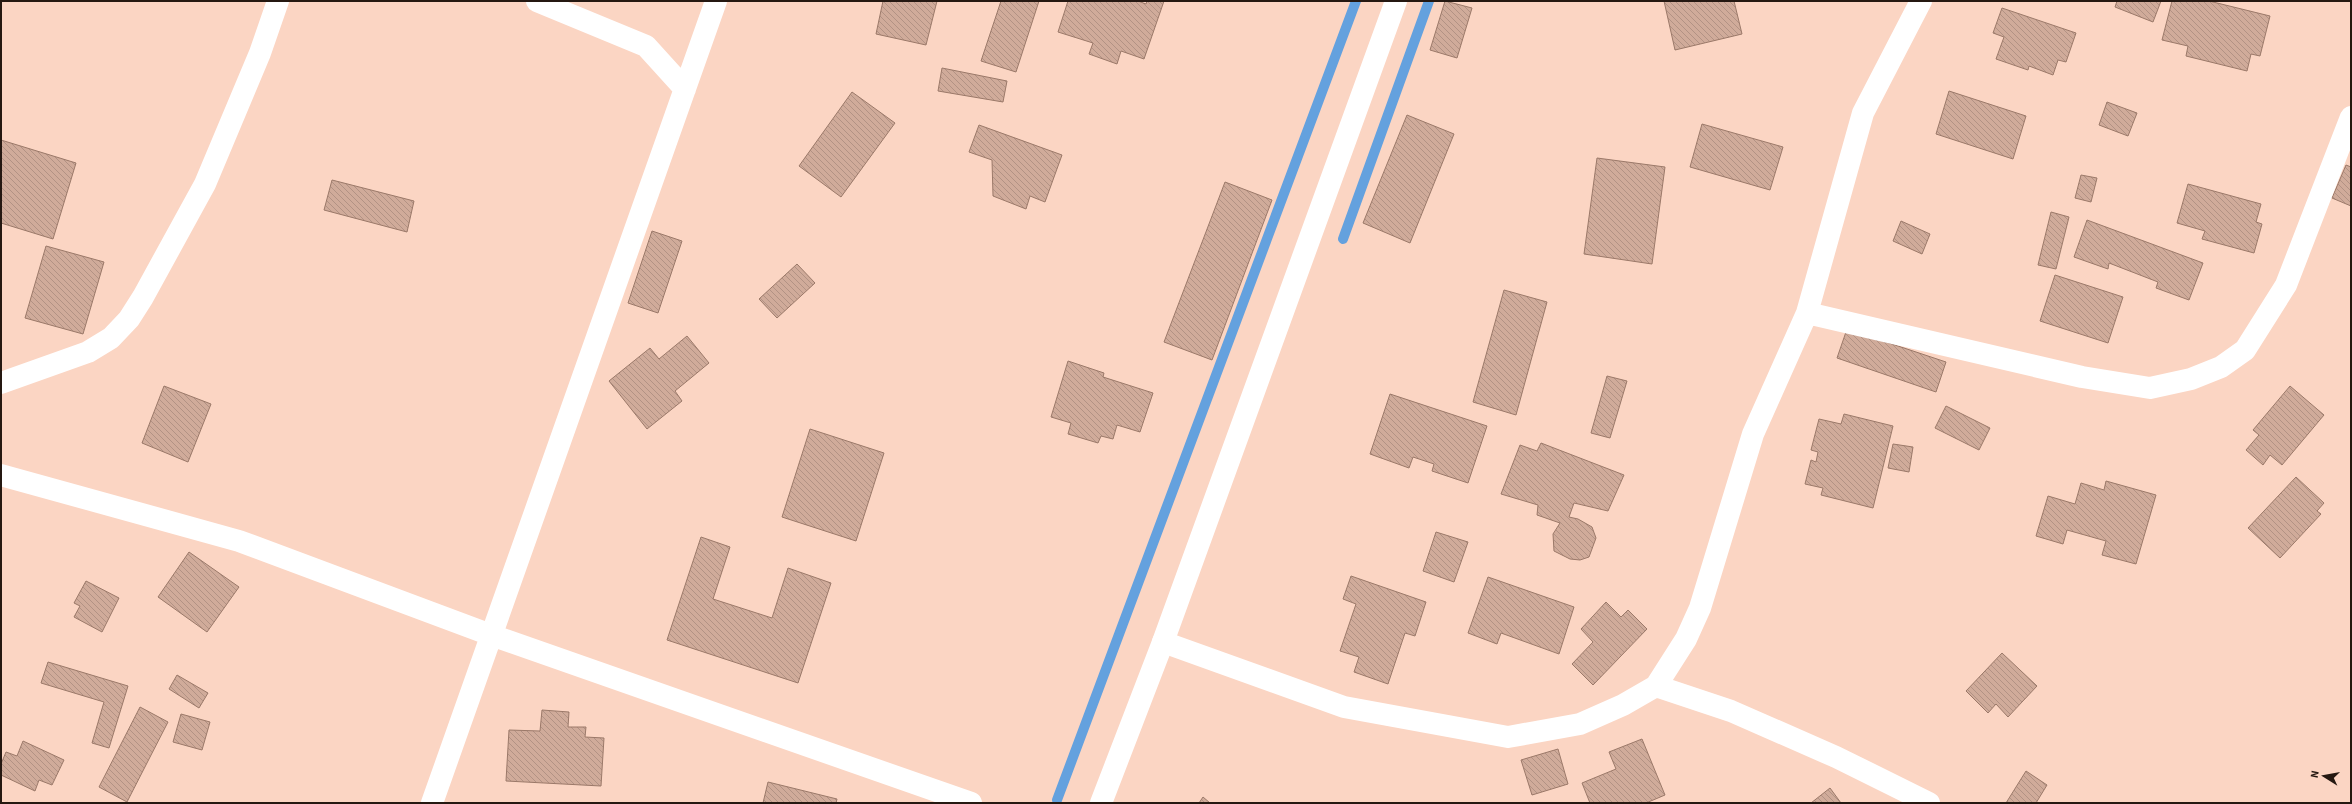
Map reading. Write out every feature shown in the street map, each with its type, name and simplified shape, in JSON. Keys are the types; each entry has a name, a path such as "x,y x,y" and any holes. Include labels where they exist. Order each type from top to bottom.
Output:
{"street":[{"path":"1,383 88,352 111,338 129,319 143,297 205,184 257,60 278,1"},
{"path":"537,1 646,46 685,89"},
{"path":"432,803 716,1"},
{"path":"1101,803 1162,642 1396,1"},
{"path":"1162,642 1344,707 1508,737 1580,724 1623,705 1656,686 1686,639 1700,608 1753,434 1807,313 1862,113 1921,1"},
{"path":"1807,313 2082,377 2150,388 2191,379 2221,367 2245,350 2286,285 2351,117"},
{"path":"1,475 239,541 491,635 971,803"},
{"path":"1656,686 1731,711 1836,757 1929,803"}],"building":[{"path":"883,1 937,1 926,45 876,34"},
{"path":"1001,1 1039,1 1016,72 981,61"},
{"path":"1068,1 1138,1 1146,4 1147,1 1164,1 1144,59 1121,51 1117,64 1089,54 1093,43 1058,32"},
{"path":"1445,1 1472,8 1457,58 1430,50"},
{"path":"1664,1 1734,1 1742,34 1675,50"},
{"path":"2117,1 2161,1 2153,22 2115,7"},
{"path":"2172,1 2209,1 2270,16 2260,56 2251,54 2247,71 2186,56 2188,46 2162,40"},
{"path":"2002,8 2076,33 2066,62 2058,60 2053,75 2029,66 2028,70 1996,59 2004,37 1993,33"},
{"path":"942,68 1007,81 1003,102 938,91"},
{"path":"1949,91 2026,116 2013,159 1936,134"},
{"path":"852,92 895,123 841,197 799,166"},
{"path":"2107,102 2137,113 2128,136 2099,125"},
{"path":"1407,115 1454,134 1410,243 1363,223"},
{"path":"1702,124 1783,147 1770,190 1690,167"},
{"path":"979,125 1062,155 1045,202 1030,196 1026,209 993,196 992,160 969,152"},
{"path":"1,140 76,163 53,239 1,223"},
{"path":"1597,158 1665,167 1652,264 1584,254"},
{"path":"2346,165 2351,167 2351,206 2332,198"},
{"path":"2081,175 2097,178 2091,202 2075,198"},
{"path":"332,180 414,201 407,232 324,210"},
{"path":"1225,182 1272,200 1212,360 1164,342"},
{"path":"2188,184 2261,204 2256,222 2262,224 2254,253 2202,239 2205,231 2177,223"},
{"path":"2051,212 2069,217 2056,269 2038,265"},
{"path":"2087,220 2203,263 2189,300 2156,288 2158,282 2109,263 2108,269 2074,257"},
{"path":"1901,221 1930,234 1922,254 1893,241"},
{"path":"652,231 682,241 658,313 628,303"},
{"path":"46,246 104,262 83,334 25,318"},
{"path":"797,264 815,283 777,318 759,299"},
{"path":"2055,275 2123,297 2108,343 2040,321"},
{"path":"1504,290 1547,302 1516,415 1473,402"},
{"path":"1847,329 1946,362 1936,392 1837,358"},
{"path":"687,336 709,363 675,391 682,401 647,429 609,381 650,348 659,359"},
{"path":"1068,361 1104,373 1103,377 1153,393 1140,432 1117,425 1113,439 1101,436 1098,443 1068,434 1071,423 1051,417"},
{"path":"1607,376 1627,381 1610,438 1591,433"},
{"path":"164,386 211,404 188,462 142,443"},
{"path":"2290,386 2324,415 2282,465 2270,455 2263,465 2246,450 2259,435 2253,430"},
{"path":"1390,394 1487,426 1468,483 1432,471 1434,464 1413,457 1409,468 1370,454"},
{"path":"1946,406 1990,428 1979,450 1935,428"},
{"path":"1844,414 1893,426 1873,508 1821,495 1823,488 1805,484 1811,460 1816,462 1818,452 1811,450 1819,419 1841,424"},
{"path":"810,429 884,453 856,541 782,517"},
{"path":"1541,443 1624,475 1608,511 1574,503 1569,517 1578,519 1592,527 1596,538 1589,557 1580,560 1570,559 1554,551 1553,534 1560,523 1537,515 1538,505 1501,494 1520,445 1537,451"},
{"path":"1893,444 1913,447 1909,472 1888,468"},
{"path":"2296,477 2324,503 2317,511 2321,514 2280,558 2248,528"},
{"path":"2106,481 2156,495 2136,564 2102,555 2106,541 2067,530 2063,544 2036,536 2048,496 2075,504 2081,483 2104,490"},
{"path":"1436,532 1468,542 1454,582 1423,571"},
{"path":"701,537 730,547 713,599 772,618 788,568 831,583 798,683 667,640"},
{"path":"189,552 239,587 207,632 158,597"},
{"path":"1351,576 1426,602 1415,636 1405,633 1388,684 1354,672 1359,657 1340,651 1356,604 1343,599"},
{"path":"1488,577 1574,607 1559,654 1501,633 1497,644 1468,633"},
{"path":"86,581 119,598 102,632 74,617 80,606 74,603"},
{"path":"1606,602 1621,617 1628,610 1647,629 1593,685 1572,664 1593,642 1581,629"},
{"path":"2002,653 2037,686 2008,717 1996,704 1988,713 1966,691"},
{"path":"48,662 128,686 109,748 92,743 104,702 41,683"},
{"path":"177,675 208,693 199,708 169,689"},
{"path":"140,707 168,722 127,802 99,787"},
{"path":"542,710 569,712 568,727 586,727 585,737 604,738 601,786 506,781 509,730 540,731"},
{"path":"181,714 210,722 202,750 173,742"},
{"path":"1642,739 1665,795 1646,803 1590,803 1582,783 1616,769 1609,752"},
{"path":"23,741 64,760 52,785 39,780 35,791 1,775 1,764 6,752 17,756"},
{"path":"1558,749 1568,784 1532,795 1521,760"},
{"path":"2026,771 2047,785 2036,803 2006,803"},
{"path":"768,782 837,799 836,803 763,803"},
{"path":"1830,788 1841,803 1811,803"},
{"path":"1203,797 1210,803 1199,803"}],"waterway":[{"path":"1057,800 1356,1"},
{"path":"1343,239 1429,1"}]}
